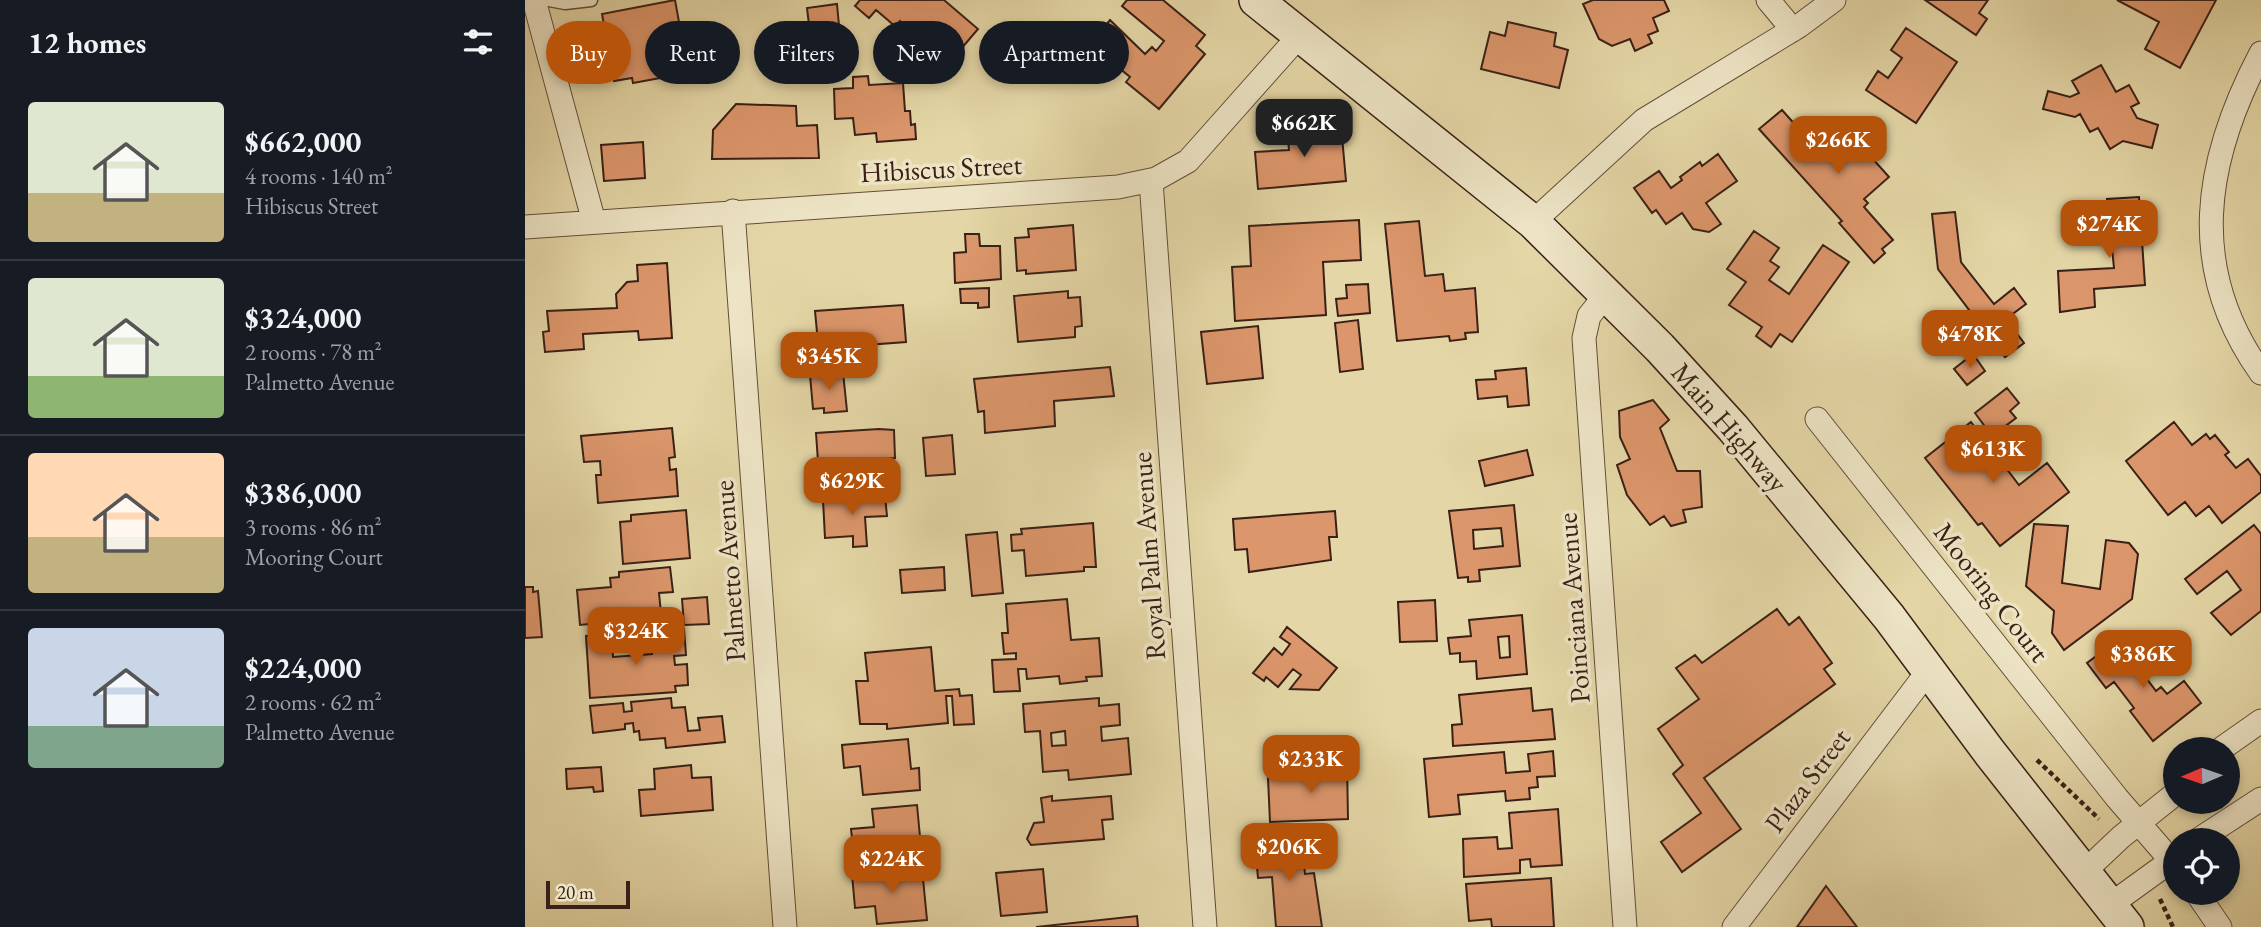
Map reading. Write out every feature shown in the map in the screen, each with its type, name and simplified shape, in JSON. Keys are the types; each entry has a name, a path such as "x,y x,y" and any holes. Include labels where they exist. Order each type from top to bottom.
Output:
{"main road":[{"name":"Main Highway","path":"1256,0 1534,222 1608,292 1733,428 1929,670 1990,753 2118,916"}],"street":[{"path":"534,0 594,222"},
{"path":"1768,0 1793,30"},
{"path":"1534,222 1644,120 1793,30 1834,0"},
{"name":"Hibiscus Street","path":"525,227 1118,187 1151,181 1188,162 1300,35"},
{"path":"2261,53 2238,99 2221,146 2211,224 2214,267 2222,300 2240,341 2261,373"},
{"name":"Royal Palm Avenue","path":"1151,181 1205,927"},
{"name":"Palmetto Avenue","path":"733,211 785,927"},
{"name":"Poinciana Avenue","path":"1608,292 1589,316 1584,338 1625,927"},
{"name":"Mooring Court","path":"1818,419 2139,823 2163,849"},
{"name":"Plaza Street","path":"1734,927 1929,670"},
{"path":"2238,737 2261,721"},
{"path":"2216,828 2261,799"},
{"path":"2084,872 2163,804"},
{"path":"2118,916 2163,872"},
{"path":"2205,905 2220,927"}],"lane":[{"path":"549,0 565,4 591,0"}],"path":[{"path":"2156,890 2173,927"}],"building":[{"path":"675,0 679,21 645,21 645,81 633,83 631,78 631,21 603,21 602,14"},
{"path":"860,0 944,0 978,29 965,44 965,21 889,21 876,10 869,18 855,6"},
{"path":"1127,0 1163,0 1205,35 1196,46 1205,54 1159,109 1128,84 1129,38 1145,54 1152,47 1156,51 1164,41 1122,6"},
{"path":"1593,0 1664,0 1669,11 1653,18 1658,31 1648,35 1652,43 1635,51 1630,39 1612,46 1599,39 1583,4"},
{"path":"1925,0 1988,0 1979,13 1987,19 1976,35"},
{"path":"2117,0 2216,0 2180,68 2145,49 2159,22"},
{"path":"837,4 839,21 809,21 807,8"},
{"path":"1508,22 1556,33 1554,46 1568,50 1559,88 1481,69 1490,32 1505,36"},
{"path":"1906,28 1957,62 1916,123 1866,90 1878,71 1888,78 1902,58 1891,50"},
{"path":"2101,65 2116,92 2129,85 2139,103 2131,107 2137,118 2158,125 2152,148 2123,141 2110,149 2098,128 2090,132 2080,114 2075,117 2043,109 2048,91 2070,97 2079,93 2072,81"},
{"path":"868,76 869,85 903,84 905,111 910,111 911,125 915,124 916,139 877,142 876,133 855,135 853,118 835,119 834,89 853,88 853,84 859,84 859,77"},
{"path":"736,104 796,106 797,126 817,125 819,158 712,159 713,130"},
{"path":"1782,110 1815,147 1827,137 1833,145 1862,122 1884,147 1872,158 1889,177 1864,199 1868,203 1864,207 1893,240 1882,249 1885,253 1874,263 1839,223 1842,221 1759,129"},
{"path":"1341,125 1346,181 1258,189 1255,152 1289,150 1287,130"},
{"path":"643,142 645,178 604,181 601,145"},
{"path":"1718,154 1737,181 1706,203 1721,224 1709,232 1693,229 1682,213 1666,224 1656,210 1652,213 1634,188 1659,171 1671,188 1682,180 1680,177 1700,162 1702,166"},
{"path":"2139,197 2145,285 2094,289 2095,307 2060,312 2058,271 2114,268 2107,199"},
{"path":"1955,212 1961,262 1994,304 2014,288 2026,304 2006,319 2024,343 2005,357 1938,269 1932,214"},
{"path":"1359,220 1361,260 1323,262 1326,315 1235,321 1232,267 1251,266 1249,226"},
{"path":"1419,221 1425,276 1443,274 1445,291 1475,288 1478,332 1465,333 1466,339 1450,341 1449,336 1397,341 1385,224"},
{"path":"1073,225 1076,270 1026,274 1026,270 1017,271 1015,238 1029,237 1028,229"},
{"path":"1754,231 1779,248 1770,261 1779,267 1769,280 1789,294 1823,245 1849,262 1792,342 1780,334 1771,347 1756,336 1762,327 1729,305 1746,282 1727,269"},
{"path":"965,234 979,234 980,246 1000,246 1001,279 955,283 954,253 966,252"},
{"path":"667,263 672,338 639,340 638,331 583,334 584,349 545,352 543,332 549,331 547,311 617,308 616,294 627,282 638,281 637,265"},
{"path":"1368,284 1370,313 1338,316 1336,299 1347,298 1346,285"},
{"path":"989,288 989,307 978,308 978,303 961,303 960,289"},
{"path":"1068,291 1068,298 1080,297 1082,326 1075,327 1075,337 1018,342 1014,296"},
{"path":"903,305 906,342 853,346 854,355 843,355 843,362 820,364 815,311"},
{"path":"1358,320 1363,369 1340,372 1335,323"},
{"path":"1258,326 1263,378 1207,384 1201,332"},
{"path":"1973,354 1985,371 1967,385 1954,369"},
{"path":"1110,367 1114,396 1054,401 1055,426 985,433 984,411 978,412 974,379"},
{"path":"1526,368 1529,405 1508,407 1507,396 1478,399 1476,380 1496,379 1495,371"},
{"path":"843,372 847,411 824,413 824,408 813,409 810,375"},
{"path":"2007,388 2019,403 2010,411 2016,418 1992,436 1975,413"},
{"path":"1653,400 1669,420 1660,428 1677,471 1700,471 1702,507 1683,510 1686,522 1671,526 1664,516 1650,525 1627,495 1617,465 1630,459 1620,437 1619,411"},
{"path":"1971,422 2019,485 2047,463 2069,492 2000,546 1982,523 1978,525 1925,458"},
{"path":"2174,422 2192,445 2206,434 2210,439 2215,435 2229,452 2225,455 2236,468 2248,459 2261,476 2261,492 2222,523 2209,506 2196,516 2185,502 2168,515 2126,461"},
{"path":"672,428 675,457 669,458 670,470 676,469 678,496 598,503 596,475 601,475 600,461 584,462 581,436"},
{"path":"894,430 895,458 881,459 882,472 819,476 816,433"},
{"path":"952,435 955,474 926,476 923,438"},
{"path":"1527,450 1533,475 1485,486 1479,461"},
{"path":"885,496 887,516 865,517 867,546 853,547 853,536 825,538 823,500"},
{"path":"1514,505 1520,566 1479,570 1480,581 1468,582 1468,577 1458,578 1449,511","holes":["1501,528 1503,546 1474,549 1473,530"]},
{"path":"686,510 690,558 623,564 620,522 631,521 631,515"},
{"path":"1335,511 1337,537 1329,537 1331,560 1249,572 1247,549 1235,550 1233,519"},
{"path":"1093,523 1096,567 1084,567 1084,571 1026,576 1024,550 1012,551 1011,535 1022,534 1021,529"},
{"path":"2034,524 2068,526 2062,583 2100,589 2106,540 2129,543 2138,554 2132,599 2064,650 2052,633 2054,611 2026,586"},
{"path":"2254,525 2261,534 2261,611 2231,635 2211,613 2241,590 2227,571 2197,594 2185,579"},
{"path":"997,532 1003,593 972,596 966,535"},
{"path":"670,567 673,592 659,593 662,623 590,630 589,624 580,625 577,590 611,587 610,578 619,577 619,572"},
{"path":"944,567 945,590 902,593 900,570"},
{"path":"525,587 533,587 533,592 538,591 542,637 525,638"},
{"path":"707,597 709,624 684,625 682,599"},
{"path":"1067,599 1071,640 1099,638 1102,676 1086,677 1087,681 1060,684 1059,676 1027,679 1026,669 1018,669 1020,691 994,692 992,660 1016,659 1016,653 1004,654 1002,633 1008,633 1006,604"},
{"path":"1435,600 1437,641 1400,642 1398,602"},
{"path":"1777,609 1789,625 1799,617 1832,663 1824,669 1835,684 1704,778 1741,829 1682,872 1661,842 1701,813 1673,774 1683,765 1658,729 1699,699 1676,668 1695,655 1702,663"},
{"path":"1522,615 1527,674 1477,679 1476,661 1460,662 1460,653 1450,654 1448,638 1471,636 1469,620","holes":["1509,636 1510,657 1500,658 1498,637"]},
{"path":"1287,627 1337,668 1319,690 1290,689 1301,675 1293,669 1278,687 1266,677 1264,681 1253,673 1274,648 1282,655 1290,644 1280,637"},
{"path":"684,629 686,655 674,656 675,665 687,664 688,685 675,686 676,692 590,698 586,636 612,634 613,657 652,654 650,632"},
{"path":"2122,637 2136,655 2132,659 2156,691 2161,687 2167,694 2184,681 2201,703 2153,741 2130,711 2134,708 2114,682 2106,688 2087,663"},
{"path":"931,647 935,691 959,689 960,696 972,695 974,724 954,725 952,696 946,696 948,723 887,729 887,724 860,724 856,681 868,681 865,653"},
{"path":"1531,688 1533,711 1552,709 1555,739 1453,746 1452,725 1462,724 1459,695"},
{"path":"671,698 672,708 685,707 688,731 700,730 698,718 722,716 725,742 666,748 665,738 640,740 639,731 634,732 633,723 625,724 625,729 593,733 590,706 623,703 624,712 632,711 631,702"},
{"path":"1099,698 1099,706 1119,704 1120,725 1101,727 1102,741 1128,738 1131,774 1069,780 1068,770 1043,772 1040,731 1025,732 1023,704","holes":["1065,731 1066,745 1052,746 1051,733"]},
{"path":"908,739 911,769 919,768 920,790 863,795 860,766 844,768 842,745"},
{"path":"1553,751 1555,776 1537,777 1538,787 1529,788 1530,799 1506,801 1505,791 1458,795 1460,814 1429,817 1424,759 1504,752 1506,773 1530,771 1528,754"},
{"path":"1347,763 1348,819 1270,822 1268,778 1307,776 1307,765"},
{"path":"691,765 692,778 711,777 713,810 641,816 639,790 655,789 654,769"},
{"path":"601,767 603,791 594,792 593,787 567,789 566,769"},
{"path":"1052,796 1052,801 1111,796 1113,819 1102,820 1104,839 1031,845 1027,839 1034,823 1044,822 1041,798"},
{"path":"917,805 922,858 855,865 851,829 874,827 872,809"},
{"path":"1558,809 1562,865 1531,867 1530,859 1520,860 1520,873 1464,877 1463,839 1497,837 1498,849 1512,848 1509,813"},
{"path":"1302,839 1305,874 1314,873 1322,927 1276,927 1272,877 1258,878 1255,843"},
{"path":"922,868 927,920 877,924 875,906 855,908 852,874"},
{"path":"1043,869 1047,912 1001,916 996,873"},
{"path":"1551,878 1554,927 1492,927 1491,919 1469,921 1466,884"},
{"path":"1826,886 1857,927 1797,927"},
{"path":"1137,916 1138,927 1036,927"}]}
